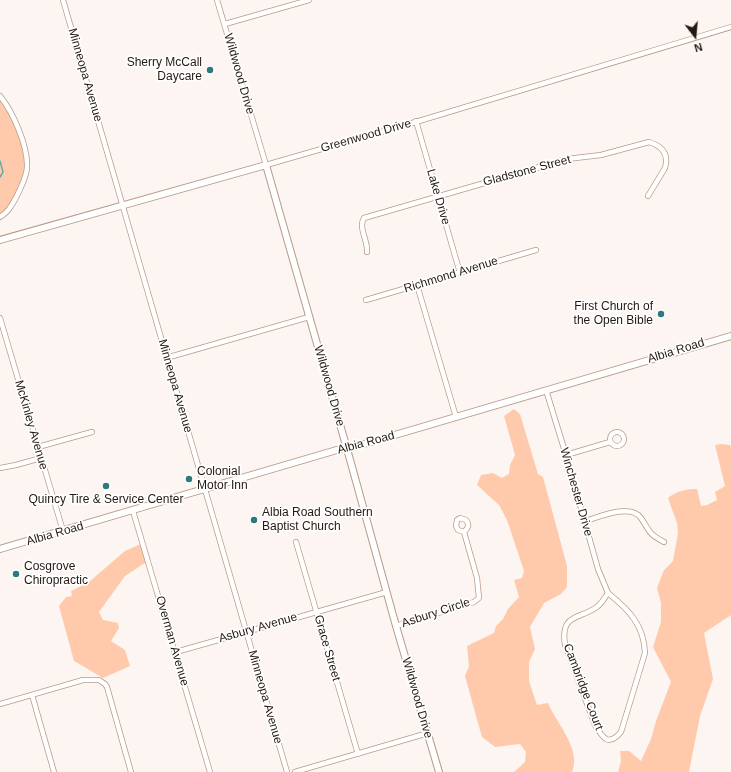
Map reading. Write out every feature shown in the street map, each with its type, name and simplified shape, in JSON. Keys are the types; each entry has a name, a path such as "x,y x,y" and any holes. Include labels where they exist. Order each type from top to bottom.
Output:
{"street":[{"name":"Minneopa Avenue","path":"63,0 287,772"},
{"name":"Wildwood Drive","path":"217,0 266,165 347,447 396,626 439,772"},
{"path":"225,24 309,0"},
{"name":"Greenwood Drive","path":"0,240 266,165 731,28"},
{"path":"0,96 12,114 18,129 28,168 21,188 9,210 0,217"},
{"name":"Lake Drive","path":"416,121 460,273"},
{"name":"Gladstone Street","path":"367,252 368,246 362,224 364,218 567,159 601,155 649,142 662,149 666,156 666,163 665,168 648,196"},
{"name":"Richmond Avenue","path":"366,300 536,250"},
{"path":"417,285 456,417"},
{"path":"166,358 309,317"},
{"name":"McKinley Avenue","path":"0,318 64,531"},
{"name":"Albia Road","path":"0,550 347,447 354,447 731,336"},
{"name":"Winchester Drive","path":"546,390 585,520 601,580 608,593"},
{"path":"38,447 92,432"},
{"path":"566,455 610,442"},
{"path":"0,468 41,458"},
{"name":"Overman Avenue","path":"134,511 210,772"},
{"path":"585,520 621,511 630,511 638,514 653,536 664,542"},
{"name":"Asbury Circle","path":"396,626 474,602 479,598 478,578 464,532"},
{"name":"Grace Street","path":"296,542 358,754"},
{"name":"Asbury Avenue","path":"176,652 387,592"},
{"name":"Cambridge Court","path":"608,593 636,619 642,630 645,642 645,653 621,732 616,738 611,740 606,740 602,737 596,725 564,645 563,635 566,626 572,619 599,606 608,593"},
{"path":"0,704 83,680 99,680 105,684 131,772"},
{"path":"32,695 54,772"},
{"path":"295,772 428,733"}],"shaded area":[{"path":"0,96 18,129 27,168 13,202 0,217"},
{"path":"514,409 520,414 538,474 543,477 567,566 567,587 561,594 544,603 530,627 535,649 529,662 529,681 537,705 548,703 567,736 574,754 572,772 514,772 525,762 526,752 520,744 495,747 482,737 465,676 469,666 467,646 494,633 496,626 519,597 514,580 522,578 524,571 507,520 499,505 477,485 481,475 493,473 502,478 509,474 510,465 515,455 504,416"},
{"path":"715,445 730,445 731,447 731,615 704,633 713,679 700,716 689,772 618,772 621,761 620,751 629,751 641,761 651,739 656,721 671,682 653,647 661,622 661,603 657,588 664,570 673,561 678,533 677,523 668,498 681,491 697,489 701,506 717,500 715,492 725,486"},
{"path":"143,543 148,561 125,576 99,612 103,620 118,623 119,628 111,641 125,650 130,666 103,678 74,661 59,606 66,597 72,596 71,591 89,582 125,551"}],"waterway":[{"path":"0,161 3,172 0,177"}],"place":[{"name":"Sherry McCall Daycare","path":"210,70"},
{"name":"First Church of the Open Bible","path":"661,314"},
{"name":"Colonial Motor Inn","path":"189,479"},
{"name":"Quincy Tire & Service Center","path":"106,486"},
{"name":"Albia Road Southern Baptist Church","path":"254,520"},
{"name":"Cosgrove Chiropractic","path":"16,574"}]}
